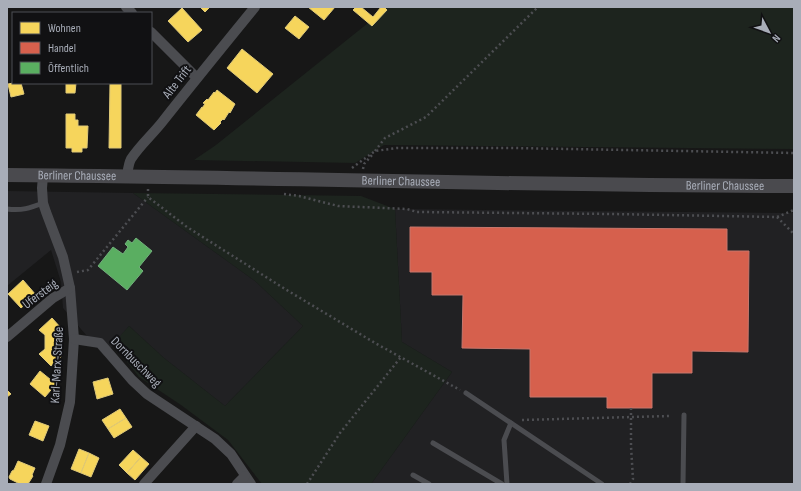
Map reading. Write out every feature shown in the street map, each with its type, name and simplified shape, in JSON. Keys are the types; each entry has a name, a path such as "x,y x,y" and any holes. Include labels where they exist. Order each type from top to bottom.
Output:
{"main road":[{"name":"Berliner Chaussee","path":"7,175 661,186 794,186"}],"street":[{"name":"Alte Trift","path":"127,177 128,166 138,149 256,7"},
{"path":"152,33 197,78"},
{"name":"Karl-Marx-Straße","path":"43,176 43,203 63,256 70,288 74,339 70,402 60,445 46,484"},
{"name":"Ufersteig","path":"7,337 53,298 70,288"},
{"name":"Dornbuschweg","path":"74,339 100,343 132,380 148,394 215,439 231,454 248,480"},
{"path":"144,484 196,426"},
{"path":"237,484 248,480"}],"lane":[{"path":"7,209 26,210 43,203"},
{"path":"466,393 602,484"},
{"path":"683,484 684,415"},
{"path":"507,484 504,440 509,422"},
{"path":"433,443 502,484"},
{"path":"413,475 429,484"}],"path":[{"path":"360,180 364,164 385,138 426,117 538,7"},
{"path":"351,169 375,151 396,148 552,148 794,153"},
{"path":"67,274 88,270 148,197 148,188"},
{"path":"280,193 299,196 338,206 407,209 417,212 777,217 794,210"},
{"path":"148,197 187,227 265,277 374,343 466,393"},
{"path":"777,217 794,234"},
{"path":"307,484 340,433 400,357"},
{"path":"630,484 633,479 631,408"},
{"path":"509,422 631,416 669,416"}],"shaded area":[{"path":"388,7 794,7 794,149 384,145 355,163 194,160 216,145"},
{"path":"7,191 133,193 255,281 303,326 225,406 164,358 129,326 104,356 63,308 61,282 51,250 7,286"},
{"path":"133,193 361,196 395,209 402,342 452,372 371,484 262,484 228,440 181,405 139,377 113,344 129,326 164,358 225,406 303,326 255,281"},
{"path":"395,209 794,213 794,484 371,484 452,372 402,342"}],"building: Wohnen":[{"path":"200,7 210,7 205,12"},
{"path":"308,7 335,7 324,20"},
{"path":"356,7 361,7 373,17 381,7 384,7 387,10 372,26 353,10"},
{"path":"182,8 202,30 188,42 168,21"},
{"path":"295,16 309,27 299,39 285,28"},
{"path":"242,49 273,74 257,93 227,68"},
{"path":"8,84 21,84 24,94 11,97"},
{"path":"66,84 76,84 75,93 66,93"},
{"path":"110,84 121,84 121,148 109,148"},
{"path":"217,90 235,104 230,113 229,112 224,120 223,119 220,122 221,123 214,130 196,115 205,104 203,103 207,99 208,100"},
{"path":"66,114 75,114 75,120 78,120 78,126 88,126 87,148 82,148 82,152 72,152 72,148 66,148"},
{"path":"23,280 36,295 21,308 8,294"},
{"path":"52,318 61,328 61,357 51,366 39,354 45,349 45,335 39,330"},
{"path":"40,371 56,384 45,397 30,384"},
{"path":"108,378 113,394 97,399 93,382"},
{"path":"7,390 11,394 7,397"},
{"path":"120,409 126,418 108,429 102,420"},
{"path":"126,418 132,427 114,438 108,429"},
{"path":"35,421 49,426 43,441 29,435"},
{"path":"79,449 89,453 81,473 71,469"},
{"path":"133,450 141,457 127,473 119,465"},
{"path":"89,453 99,458 91,477 81,473"},
{"path":"141,457 149,464 135,480 127,473"},
{"path":"18,461 35,468 32,475 33,476 28,484 20,484 9,477"}],"building: Handel":[{"path":"410,227 727,229 727,251 749,251 748,352 692,351 692,373 652,373 652,408 607,408 607,397 530,397 530,349 462,348 463,295 432,295 432,272 410,272"}],"building: Öffentlich":[{"path":"136,238 152,251 139,267 143,271 127,290 98,266 113,247 123,254 128,247 125,244 128,240 132,243"}]}
